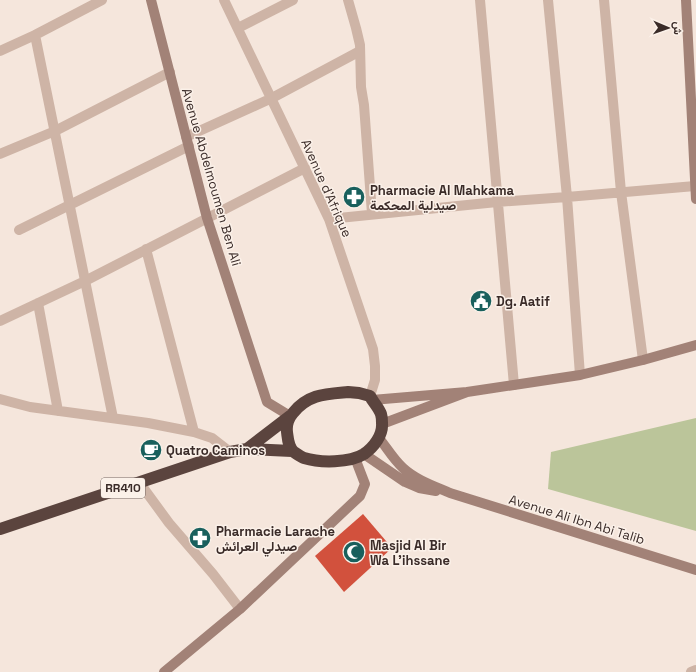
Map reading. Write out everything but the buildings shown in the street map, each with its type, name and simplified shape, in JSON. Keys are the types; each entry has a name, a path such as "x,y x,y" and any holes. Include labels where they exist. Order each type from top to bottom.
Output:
{"highway":[{"name":"RR410","path":"247,449 290,416 299,406 310,398 324,394 359,392 371,398"},
{"path":"360,456 372,448 382,431 381,414 371,398"},
{"path":"290,416 286,425 292,451"},
{"name":"RR410","path":"0,529 230,452 247,449 292,451 303,458 321,461 338,461 360,456"}],"street":[{"path":"0,51 35,35 102,0"},
{"name":"Avenue Abdelmoumen Ben Ali","path":"151,0 207,218 268,402 290,416"},
{"name":"Avenue d'Afrique","path":"224,0 329,219 373,349 375,380 371,398"},
{"path":"238,28 293,0"},
{"path":"348,0 360,45 361,87 364,105 372,214"},
{"path":"480,0 514,385"},
{"path":"548,0 567,197 580,375"},
{"path":"604,0 622,192 642,360"},
{"path":"686,0 696,199"},
{"path":"35,35 113,418"},
{"path":"19,230 70,206 188,141 360,51"},
{"path":"0,154 54,131 170,72"},
{"path":"0,322 305,168"},
{"path":"329,219 497,202 695,186"},
{"path":"146,249 194,432"},
{"path":"38,303 58,411"},
{"path":"371,398 467,392 580,375 696,345"},
{"path":"382,424 467,392"},
{"path":"0,399 30,407 148,423 194,432 212,438 230,452"},
{"path":"379,438 395,460 412,475 450,493"},
{"path":"360,456 405,482 419,488 450,493"},
{"path":"164,672 240,609 360,496 364,484 360,456"},
{"path":"139,482 169,523 213,574 240,609"},
{"name":"Avenue Ali Ibn Abi Talib","path":"450,493 696,570"},
{"path":"691,672 696,670"}],"green space":[{"path":"696,418 696,531 548,489 551,452"}],"place":[{"name":"Pharmacie Al Mahkama صيدلية المحكمة","path":"354,197"},
{"name":"Dg. Aatif","path":"481,301"},
{"name":"Quatro Caminos","path":"151,450"},
{"name":"Pharmacie Larache صيدلي العرائش","path":"200,538"},
{"name":"Masjid Al Bir Wa L'ihssane","path":"354,552"}]}
